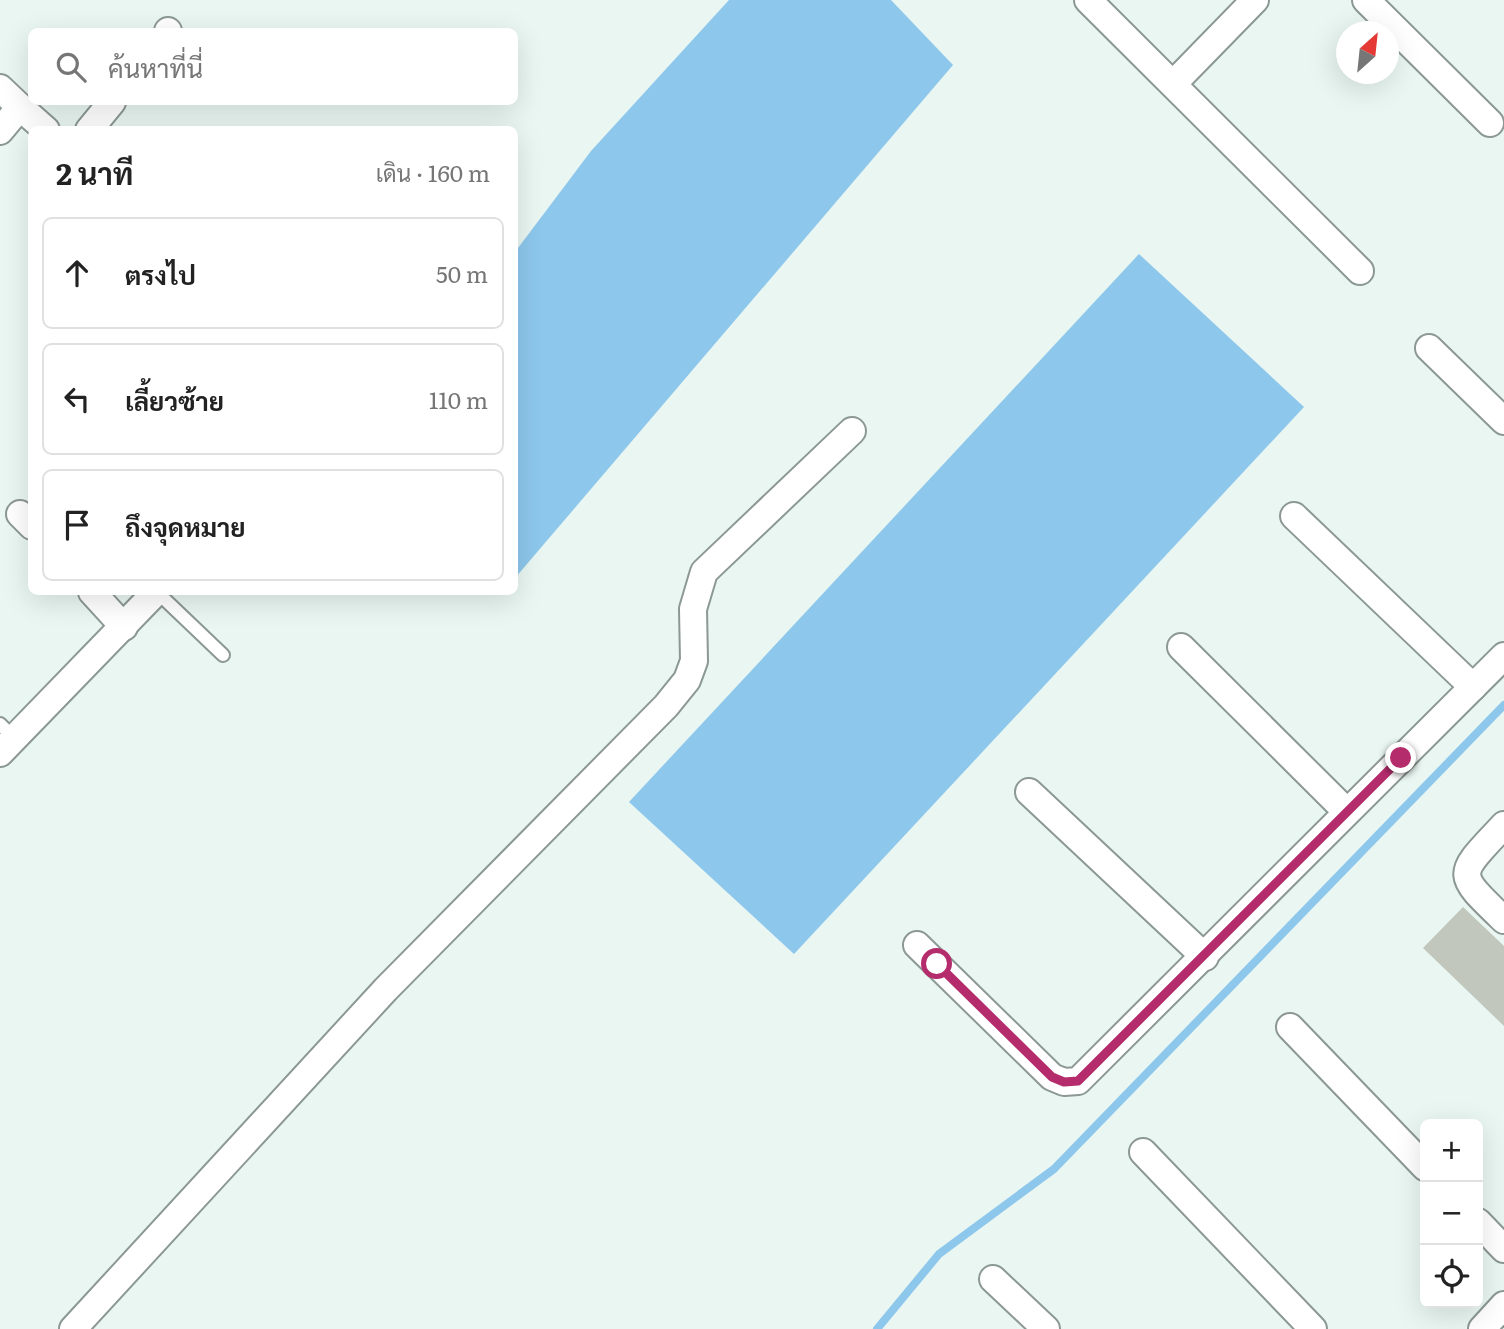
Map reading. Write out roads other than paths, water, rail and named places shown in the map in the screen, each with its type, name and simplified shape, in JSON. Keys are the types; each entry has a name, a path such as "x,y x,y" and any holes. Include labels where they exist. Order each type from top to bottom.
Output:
{"street":[{"path":"1088,0 1360,271"},
{"path":"1174,83 1255,0"},
{"path":"1366,0 1490,123"},
{"path":"0,88 41,126"},
{"path":"92,126 109,105"},
{"path":"0,131 20,107"},
{"path":"1429,348 1504,421"},
{"path":"73,1329 386,989 666,706 687,680 694,661 693,609 704,572 852,430"},
{"path":"1294,516 1474,687"},
{"path":"95,595 124,627"},
{"path":"5,738 124,627 154,595"},
{"path":"1181,647 1346,811"},
{"path":"917,945 1052,1077 1064,1082 1078,1081 1504,656"},
{"path":"1029,792 1205,957"},
{"path":"1504,825 1474,857 1466,873 1468,885 1504,920"},
{"path":"1290,1027 1420,1162"},
{"path":"1143,1152 1313,1329"},
{"path":"1483,1227 1504,1249"},
{"path":"992,1279 1046,1329"},
{"path":"1482,1329 1504,1305"}],"lane":[{"path":"160,595 223,655"}],"water":[{"path":"729,0 891,0 953,65 518,574 518,248 591,151"},
{"path":"1139,254 1304,407 794,954 629,802"}],"waterway":[{"path":"877,1329 939,1254 1054,1169 1504,705"}]}
